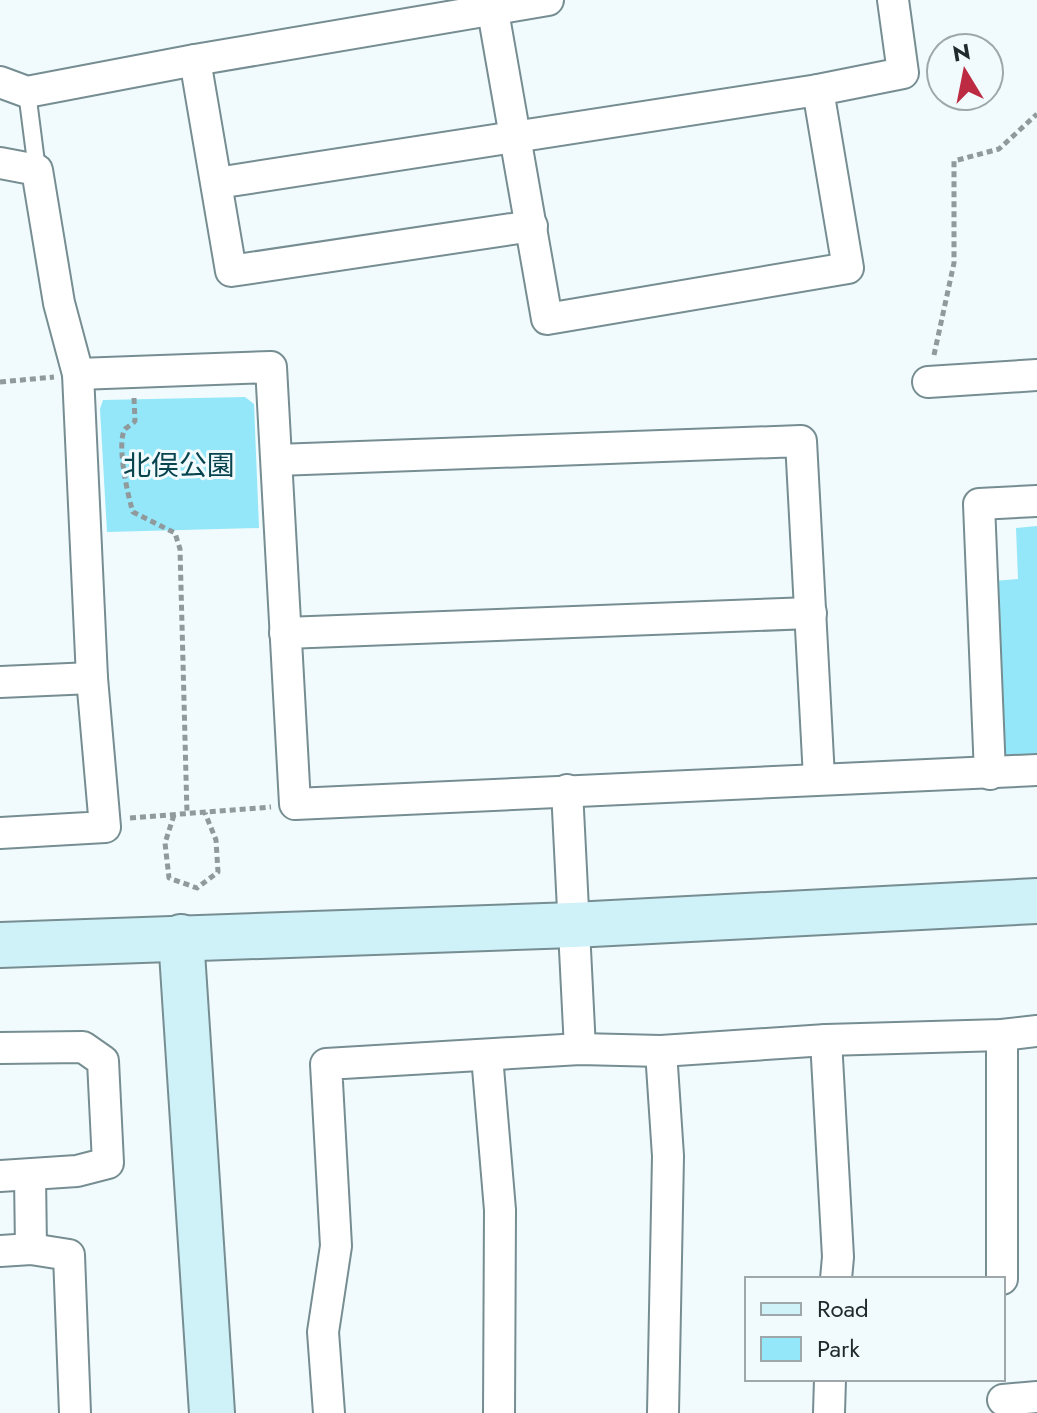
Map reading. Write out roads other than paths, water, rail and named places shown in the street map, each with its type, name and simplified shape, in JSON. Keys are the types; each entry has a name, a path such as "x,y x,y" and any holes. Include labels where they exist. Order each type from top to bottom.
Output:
{"street":[{"path":"13,87 195,60 492,5 548,0"},
{"path":"217,183 818,90 903,73 893,0"},
{"path":"492,5 547,319 848,268 818,90"},
{"path":"195,60 231,271 532,226"},
{"path":"0,163 37,170 59,303 78,374 92,678 105,819 105,827 0,833"},
{"path":"78,374 271,367 295,804 1037,770"},
{"path":"928,382 1037,375"},
{"path":"277,460 801,441 819,778"},
{"path":"990,774 979,504 1037,501"},
{"path":"285,633 811,613"},
{"path":"0,682 92,678"},
{"path":"567,790 580,1049"},
{"path":"0,945 573,925 1037,901"},
{"path":"181,937 212,1413"},
{"path":"329,1413 323,1332 336,1246 326,1064 580,1049 661,1051 1037,1031"},
{"path":"1002,1035 1002,1277"},
{"path":"826,1040 838,1257 836,1277"},
{"path":"0,1048 83,1047 103,1061 108,1163 77,1171 0,1176"},
{"path":"661,1051 668,1156 663,1413"},
{"path":"487,1056 500,1210 499,1413"},
{"path":"30,1175 31,1249"},
{"path":"0,1251 31,1249 69,1255 75,1413"},
{"path":"829,1413 830,1381"},
{"path":"1003,1397 1037,1397"}],"lane":[{"path":"13,87 37,170"}],"park label":[{"name":"北俣公園","path":"179,465"}]}
